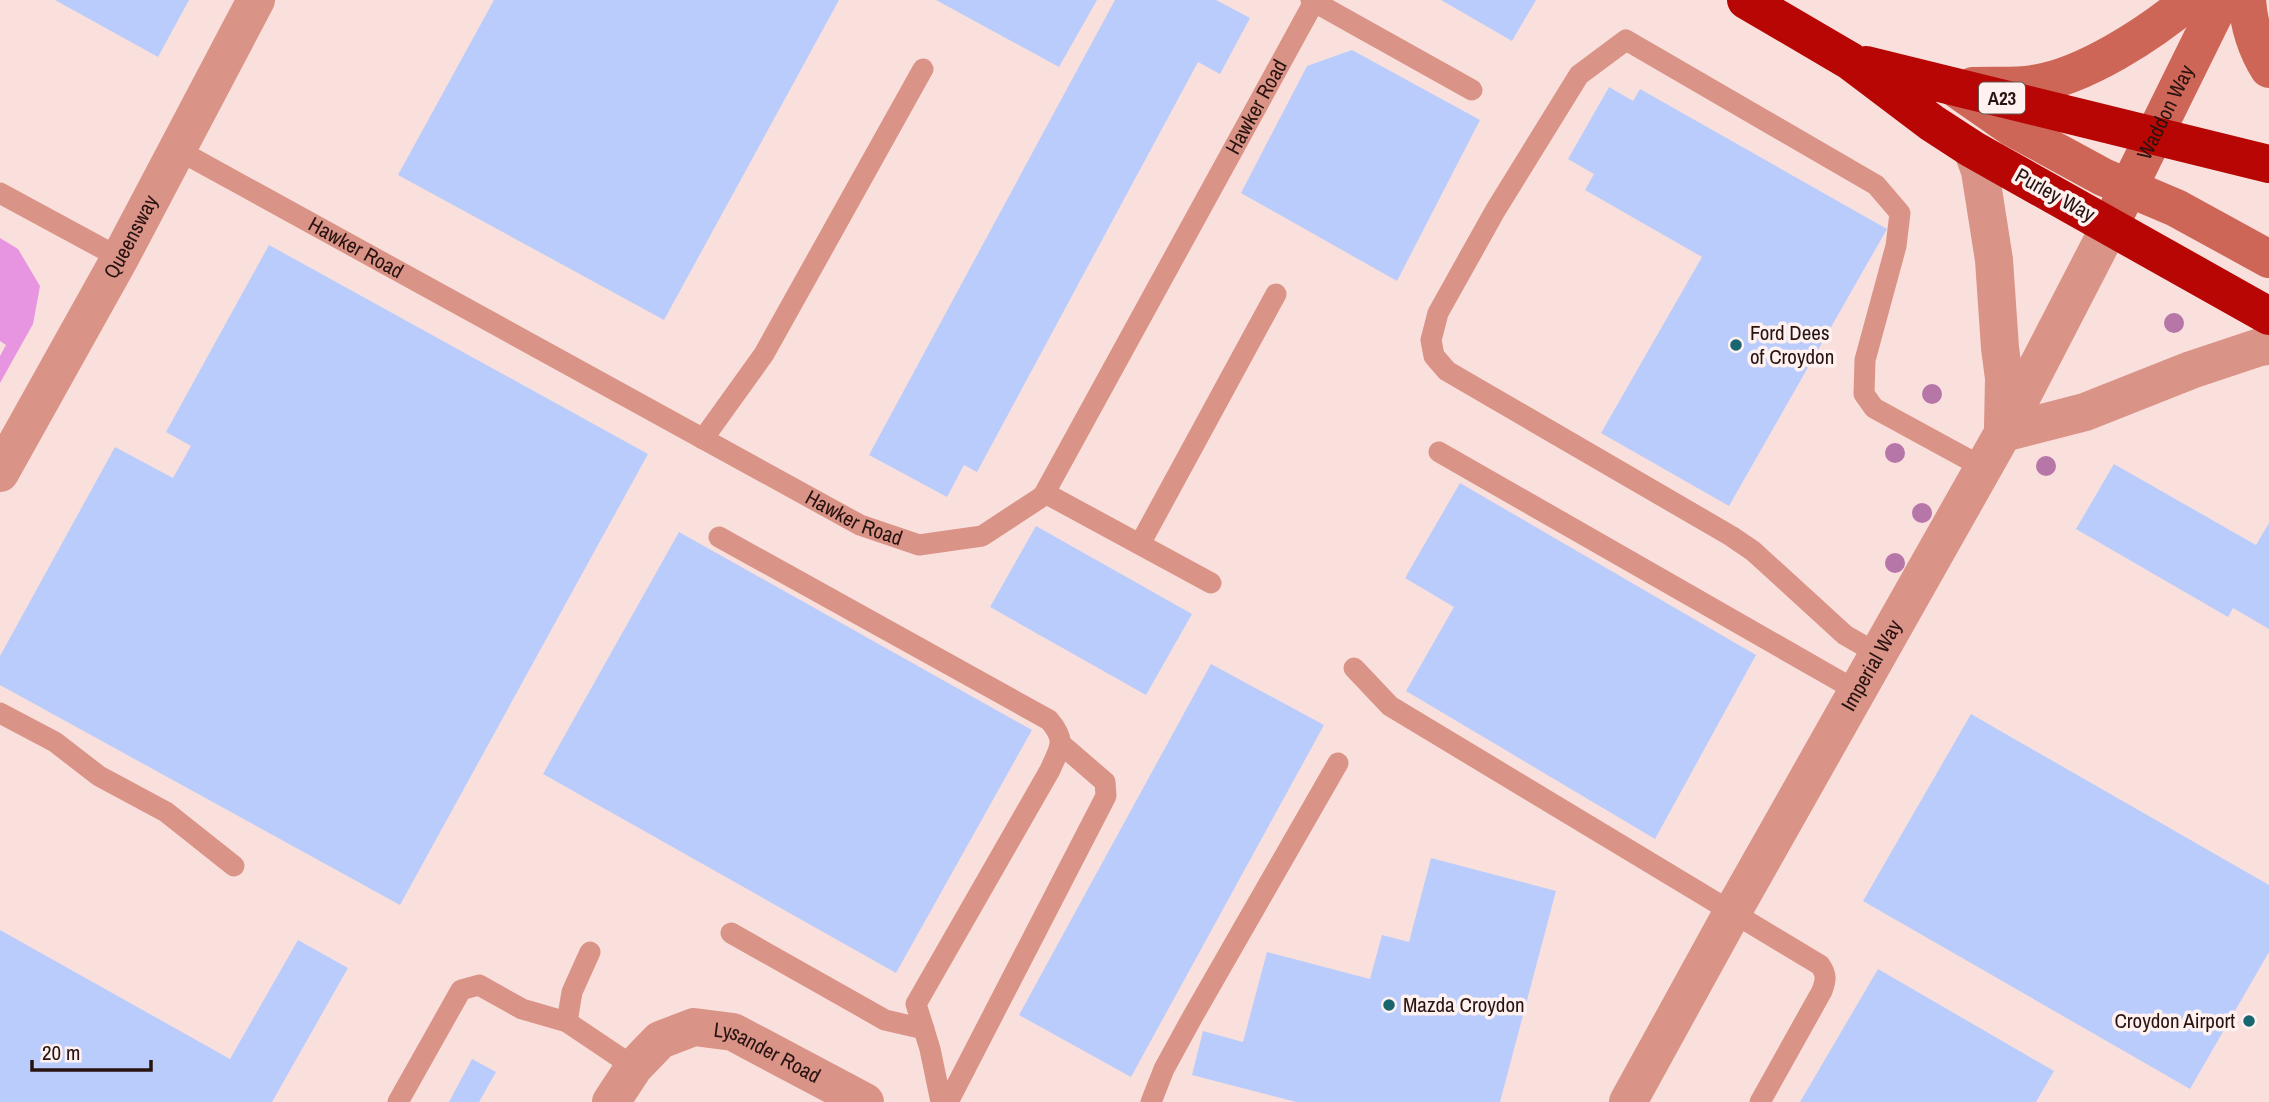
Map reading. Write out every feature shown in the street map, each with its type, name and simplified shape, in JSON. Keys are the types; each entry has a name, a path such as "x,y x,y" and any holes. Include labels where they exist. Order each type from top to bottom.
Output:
{"highway":[{"name":"Purley Way","path":"1746,0 1850,61 1932,123 1972,149 2269,316"},
{"name":"Purley Way","path":"1850,61 2269,164"}],"street":[{"name":"Queensway","path":"0,473 120,258 256,0"},
{"path":"1953,86 2033,84 2067,74 2120,48 2167,19 2190,0"},
{"name":"Waddon Way","path":"2110,226 2221,0"},
{"path":"2246,0 2249,24 2259,54 2269,69"},
{"path":"1953,86 2011,127 2103,177 2176,208 2269,259"},
{"path":"1972,149 1980,171 1994,260 2004,378 2003,433 2085,412 2191,370 2260,346 2269,346"},
{"name":"Imperial Way","path":"1628,1102 1984,468 2110,226"},
{"name":"Lysander Road","path":"611,1102 634,1067 660,1040 694,1027 733,1032 865,1102"}],"lane":[{"name":"Hawker Road","path":"178,150 860,525 919,545 982,536 1043,496 1313,1"},
{"path":"1313,1 1472,90"},
{"path":"1878,654 1845,635 1753,551 1731,536 1447,371 1434,356 1431,340 1438,313 1495,211 1579,75 1626,40 1876,185 1900,214 1896,246 1866,360 1864,394 1874,408 1984,468"},
{"path":"704,439 764,354 923,69"},
{"path":"0,192 120,258"},
{"path":"1140,544 1276,294"},
{"path":"1439,453 1857,691"},
{"path":"1045,493 1211,583"},
{"path":"719,537 1049,720 1059,732 1062,745 1105,782 1106,796 948,1102"},
{"path":"1354,668 1390,706 1821,965 1826,980 1822,991 1760,1102"},
{"path":"0,713 55,742 99,776 166,812 234,866"},
{"path":"941,1102 916,1004 1062,745"},
{"path":"1151,1102 1164,1069 1193,1016 1338,763"},
{"path":"731,933 885,1020 924,1029"},
{"path":"567,1022 572,992 590,951"},
{"path":"398,1102 461,990 479,985 522,1009 567,1022 634,1067"}],"shaded area":[{"path":"0,238 18,249 40,286 33,324 0,383 0,356 6,345 0,341"}],"building":[{"path":"55,0 189,0 158,57"},
{"path":"494,0 839,0 664,320 398,175"},
{"path":"936,0 1097,0 1059,67"},
{"path":"1115,0 1216,0 1250,18 1220,74 1198,62 977,472 964,465 947,497 869,455"},
{"path":"1441,0 1536,0 1512,41"},
{"path":"1352,50 1480,120 1397,281 1241,193 1307,66"},
{"name":"Ford Dees of Croydon","path":"1609,87 1633,101 1640,89 1887,229 1729,506 1601,433 1702,257 1585,190 1594,174 1568,159"},
{"path":"269,245 648,454 400,905 0,685 0,656 115,447 173,478 191,446 166,432"},
{"path":"2114,464 2256,545 2269,523 2269,629 2233,608 2228,617 2076,529"},
{"path":"1460,483 1756,655 1655,839 1406,691 1454,607 1405,578"},
{"path":"1036,526 1192,614 1146,695 990,607"},
{"path":"679,532 1032,730 896,973 543,774"},
{"path":"1211,664 1324,725 1131,1077 1019,1015"},
{"path":"1971,714 2269,885 2269,952 2190,1089 1863,901"},
{"name":"Mazda Croydon","path":"1431,858 1556,891 1500,1102 1296,1102 1192,1075 1203,1031 1243,1042 1267,952 1370,979 1382,935 1409,942"},
{"path":"0,930 230,1059 298,940 348,968 272,1102 0,1102"},
{"path":"1878,969 2054,1071 2036,1102 1800,1102"},
{"path":"472,1059 496,1072 479,1102 449,1102"}],"place":[{"name":"Ford Dees of Croydon","path":"1736,345"},
{"name":"Mazda Croydon","path":"1389,1005"},
{"name":"Croydon Airport","path":"2249,1021"}]}
